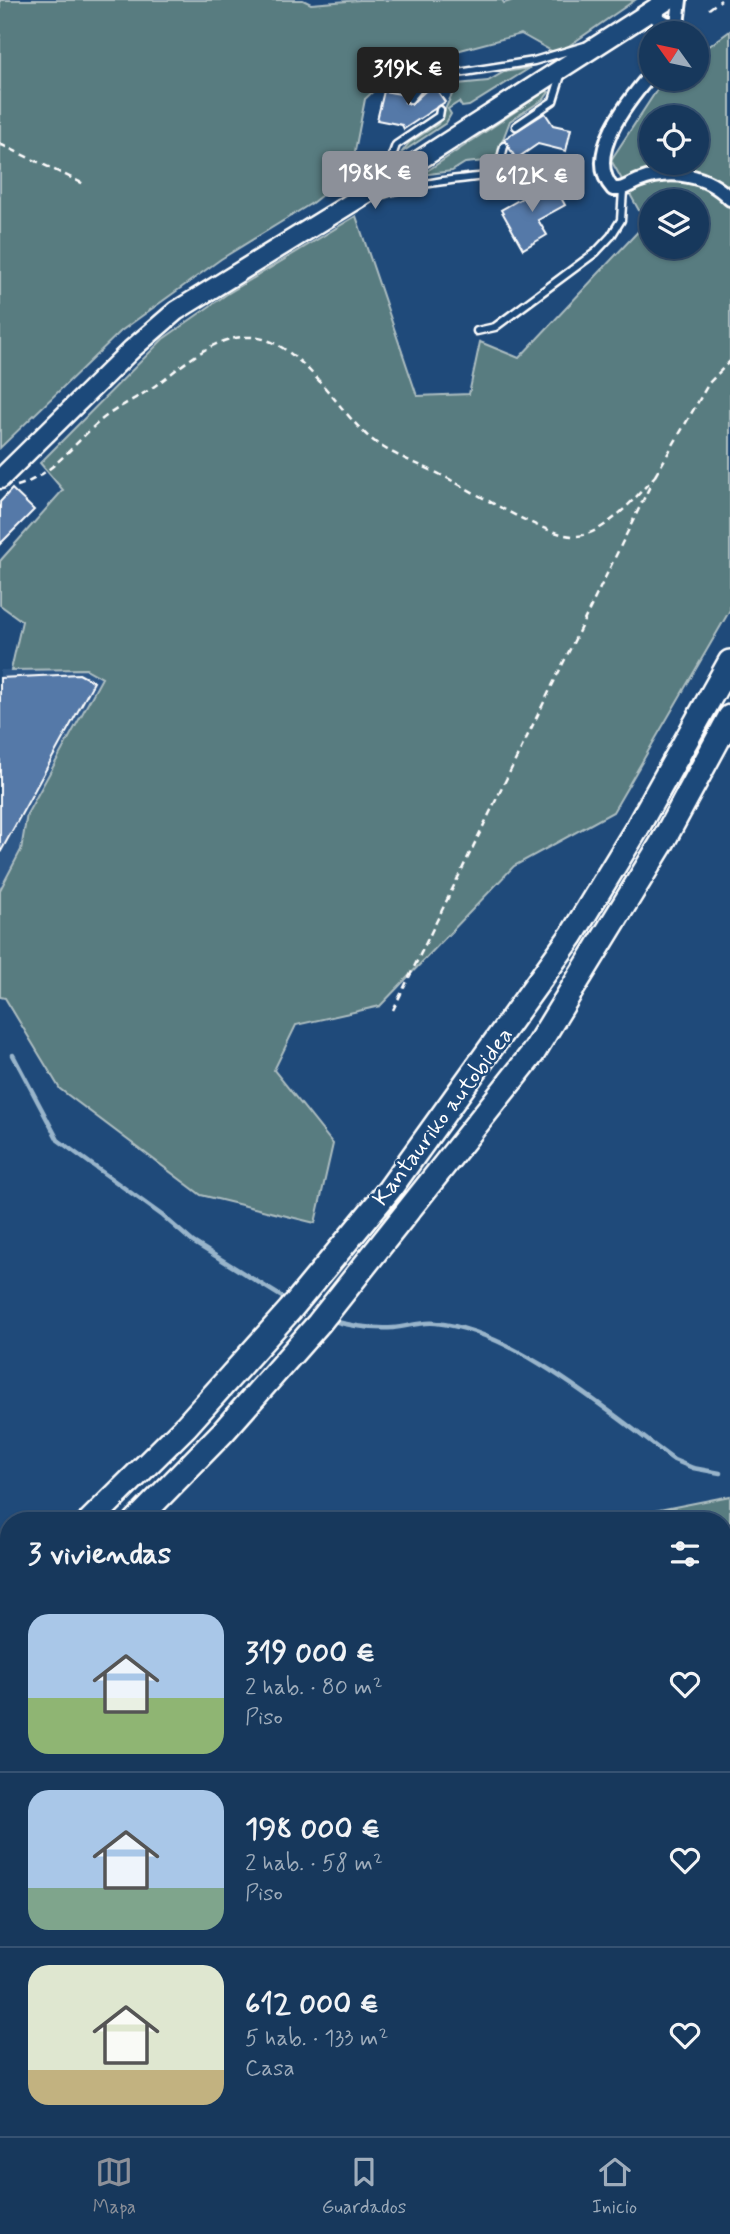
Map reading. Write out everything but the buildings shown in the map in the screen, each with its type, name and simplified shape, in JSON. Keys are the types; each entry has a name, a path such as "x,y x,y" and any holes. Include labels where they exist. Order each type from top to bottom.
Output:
{"highway":[{"name":"Kantauriko autobidea","path":"99,1512 202,1408 290,1310 389,1190 572,935 636,830 730,662"},
{"name":"Kantauriko autobidea","path":"145,1512 223,1432 319,1323 533,1053 662,844 730,717"}],"main road":[{"path":"4,482 132,349 176,311 348,206 564,64 668,0"}],"street":[{"path":"678,21 680,0"},
{"path":"648,13 661,21"},
{"path":"640,91 607,141 601,165 606,182 613,190 623,190 638,181 664,174 692,177 714,184 730,200"}],"lane":[{"path":"410,99 427,78 534,61 603,40"},
{"path":"516,126 553,101 564,64"},
{"path":"382,184 396,145 439,116 440,110"},
{"path":"348,206 404,187 497,175 504,146"},
{"path":"477,331 495,327 596,252 621,220 623,190"}],"path":[{"path":"709,9 721,0"},
{"path":"0,145 84,184"},
{"path":"4,482 25,484 43,475 102,419 207,349 230,338 254,337 290,356 317,379 372,440 492,502 560,533 577,536 593,532 616,516 654,476"},
{"path":"393,1010 654,476 709,383 730,361"}],"shaded area":[{"path":"86,669 102,678 27,814 21,850 0,890 0,670"}],"green space":[{"path":"0,0 303,0 311,4 360,0 502,0 504,3 514,0 635,0 557,54 521,34 400,66 365,99 351,172 312,203 221,259 121,331 0,448"},
{"path":"730,31 730,610 613,812 514,866 380,1006 296,1025 274,1070 333,1144 315,1223 201,1195 60,1089 5,998 0,997 0,890 21,850 27,814 102,678 86,669 11,670 22,621 0,605 0,561 63,490 40,463 163,339 227,294 356,216 417,396 469,394 480,342 519,358 639,230 639,259 709,259 709,189 639,189 639,210 611,160 639,117 639,175 709,175 709,105 647,105 656,91 709,91 709,46"},
{"path":"530,68 469,106 462,107 459,102 448,109 451,114 446,123 401,153 409,143 438,124 457,84 488,81 504,72"},
{"path":"546,91 549,92 544,99 510,121 495,160 465,163 452,171 421,175"},
{"path":"730,1496 730,1512 649,1512"}],"waterway":[{"path":"13,1055 58,1140 163,1216 193,1242 287,1300"},
{"path":"330,1320 378,1328 436,1323 466,1329 498,1341 561,1377 674,1460 693,1468 720,1473"}]}
